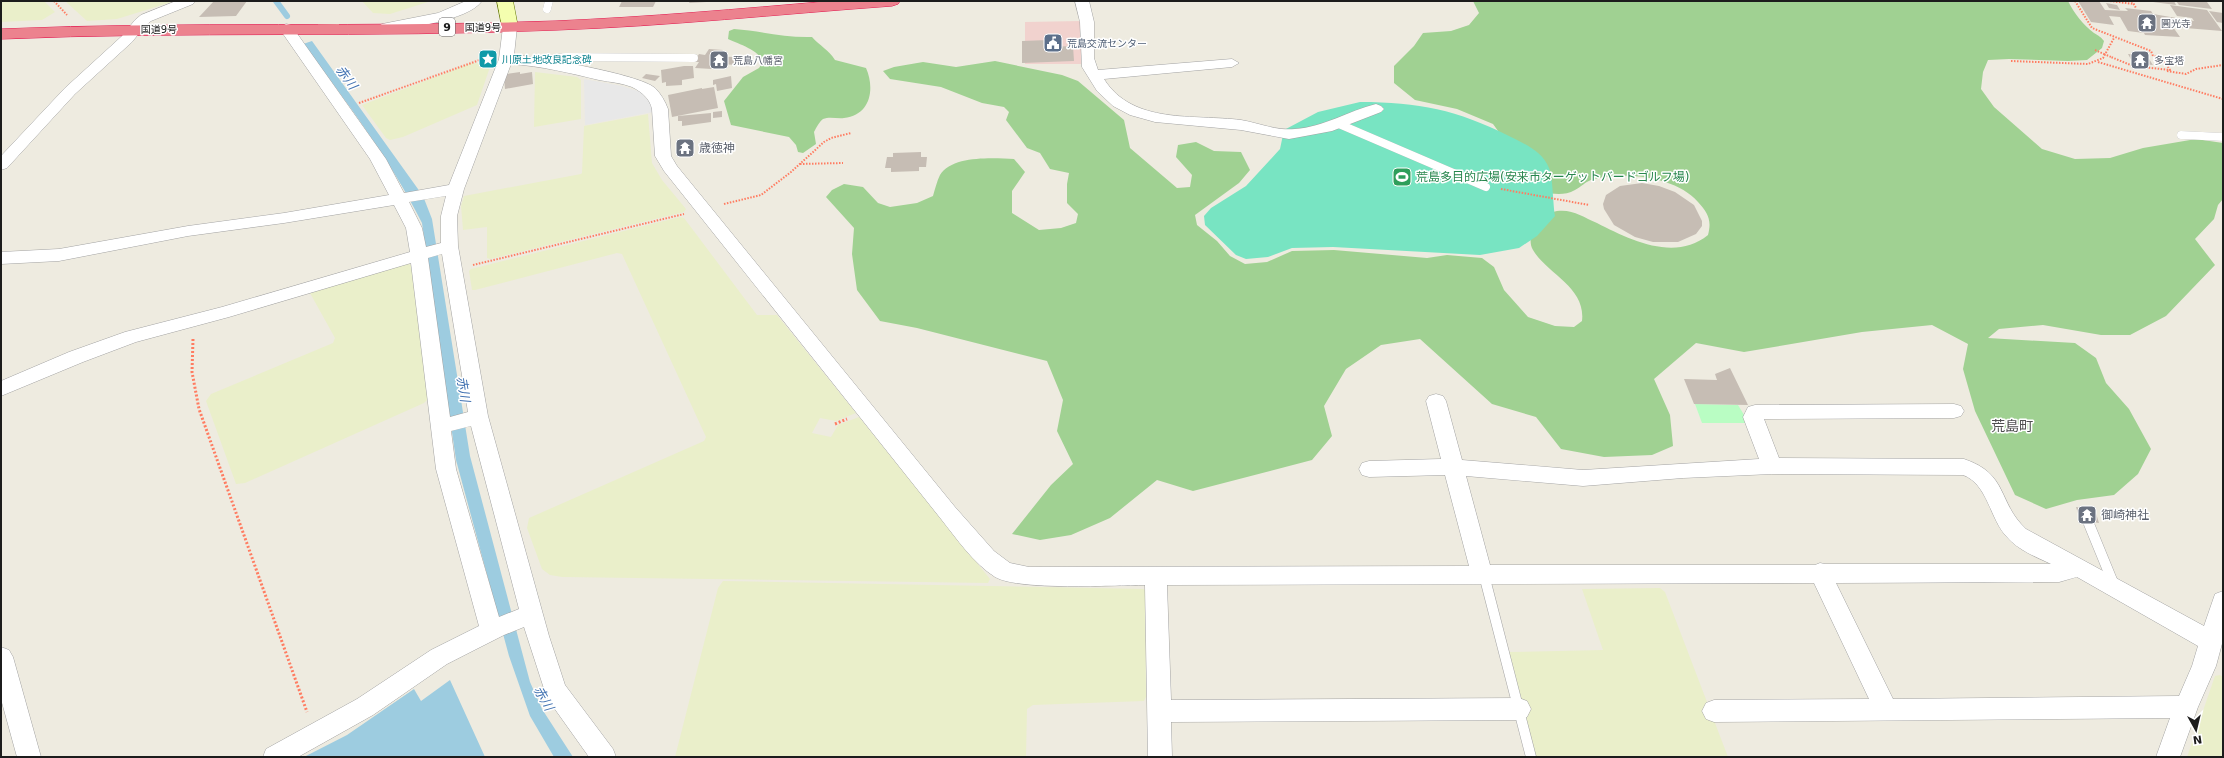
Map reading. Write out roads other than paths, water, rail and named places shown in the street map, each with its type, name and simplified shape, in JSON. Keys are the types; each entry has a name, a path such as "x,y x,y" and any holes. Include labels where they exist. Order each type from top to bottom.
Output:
{"highway":[{"name":"国道9号","path":"1,34 135,29 510,27 675,18 892,1"}],"main road":[{"path":"505,1 510,27"}],"street":[{"path":"1,164 70,91 127,40 146,18 188,1"},
{"path":"442,1 453,12"},
{"path":"382,28 453,12 475,1"},
{"path":"1082,1 1087,22 1088,66 1108,94 1118,103 1132,111 1154,118 1185,123 1217,122 1242,125 1293,135 1339,124 1376,109"},
{"path":"510,27 506,56 456,189 449,216 449,246 454,269 458,422 446,469 509,623 555,690 604,757"},
{"path":"286,28 378,159 414,228 458,422 509,623"},
{"path":"506,56 637,84 649,91 658,102 660,109 663,156 670,168 986,557 1004,571 1029,576 1156,577 1820,572 2059,573 2067,572 2075,565"},
{"path":"1094,75 1232,63"},
{"path":"1,258 59,255 188,231 456,189"},
{"path":"1,389 76,357 131,337 449,246"},
{"path":"1436,401 1483,575"},
{"path":"1772,466 1753,417 1754,412 1954,411"},
{"path":"1370,469 1453,467 1555,478 1583,478 1683,470 1772,466 1970,468 1983,478 2014,532 2210,641"},
{"path":"1820,572 1886,710"},
{"path":"1156,577 1160,757"},
{"path":"2168,757 2186,706 2204,666 2210,641 2223,601"},
{"path":"275,757 365,707 439,657 509,623"},
{"path":"1,657 28,757"},
{"path":"1714,711 2186,706"},
{"path":"1160,711 1519,708"}],"lane":[{"path":"547,9 550,1"},
{"path":"533,62 566,58 694,58"},
{"path":"1339,124 1486,187"},
{"path":"2181,135 2223,138"},
{"path":"2089,524 2115,587"},
{"path":"1483,575 1532,757"}],"water":[{"path":"312,41 423,196 432,219 470,456 530,682 542,709 573,757 554,757 530,716 509,656 456,460 422,223 382,153 303,44"},
{"path":"450,680 485,757 304,757 347,735 414,689 421,701"}],"waterway":[{"name":"赤川","path":"276,1 287,16"}],"place":[{"name":"圓光寺","path":"2147,23"},
{"name":"荒島交流センター","path":"1053,43"},
{"name":"川原土地改良記念碑","path":"488,59"},
{"name":"荒島八幡宮","path":"719,60"},
{"name":"多宝塔","path":"2140,60"},
{"name":"歳徳神","path":"685,148"},
{"name":"荒島多目的広場(安来市ターゲットバードゴルフ場)","path":"1402,177"},
{"name":"御崎神社","path":"2087,515"}],"district":[{"name":"荒島町","path":"2012,426"}]}
